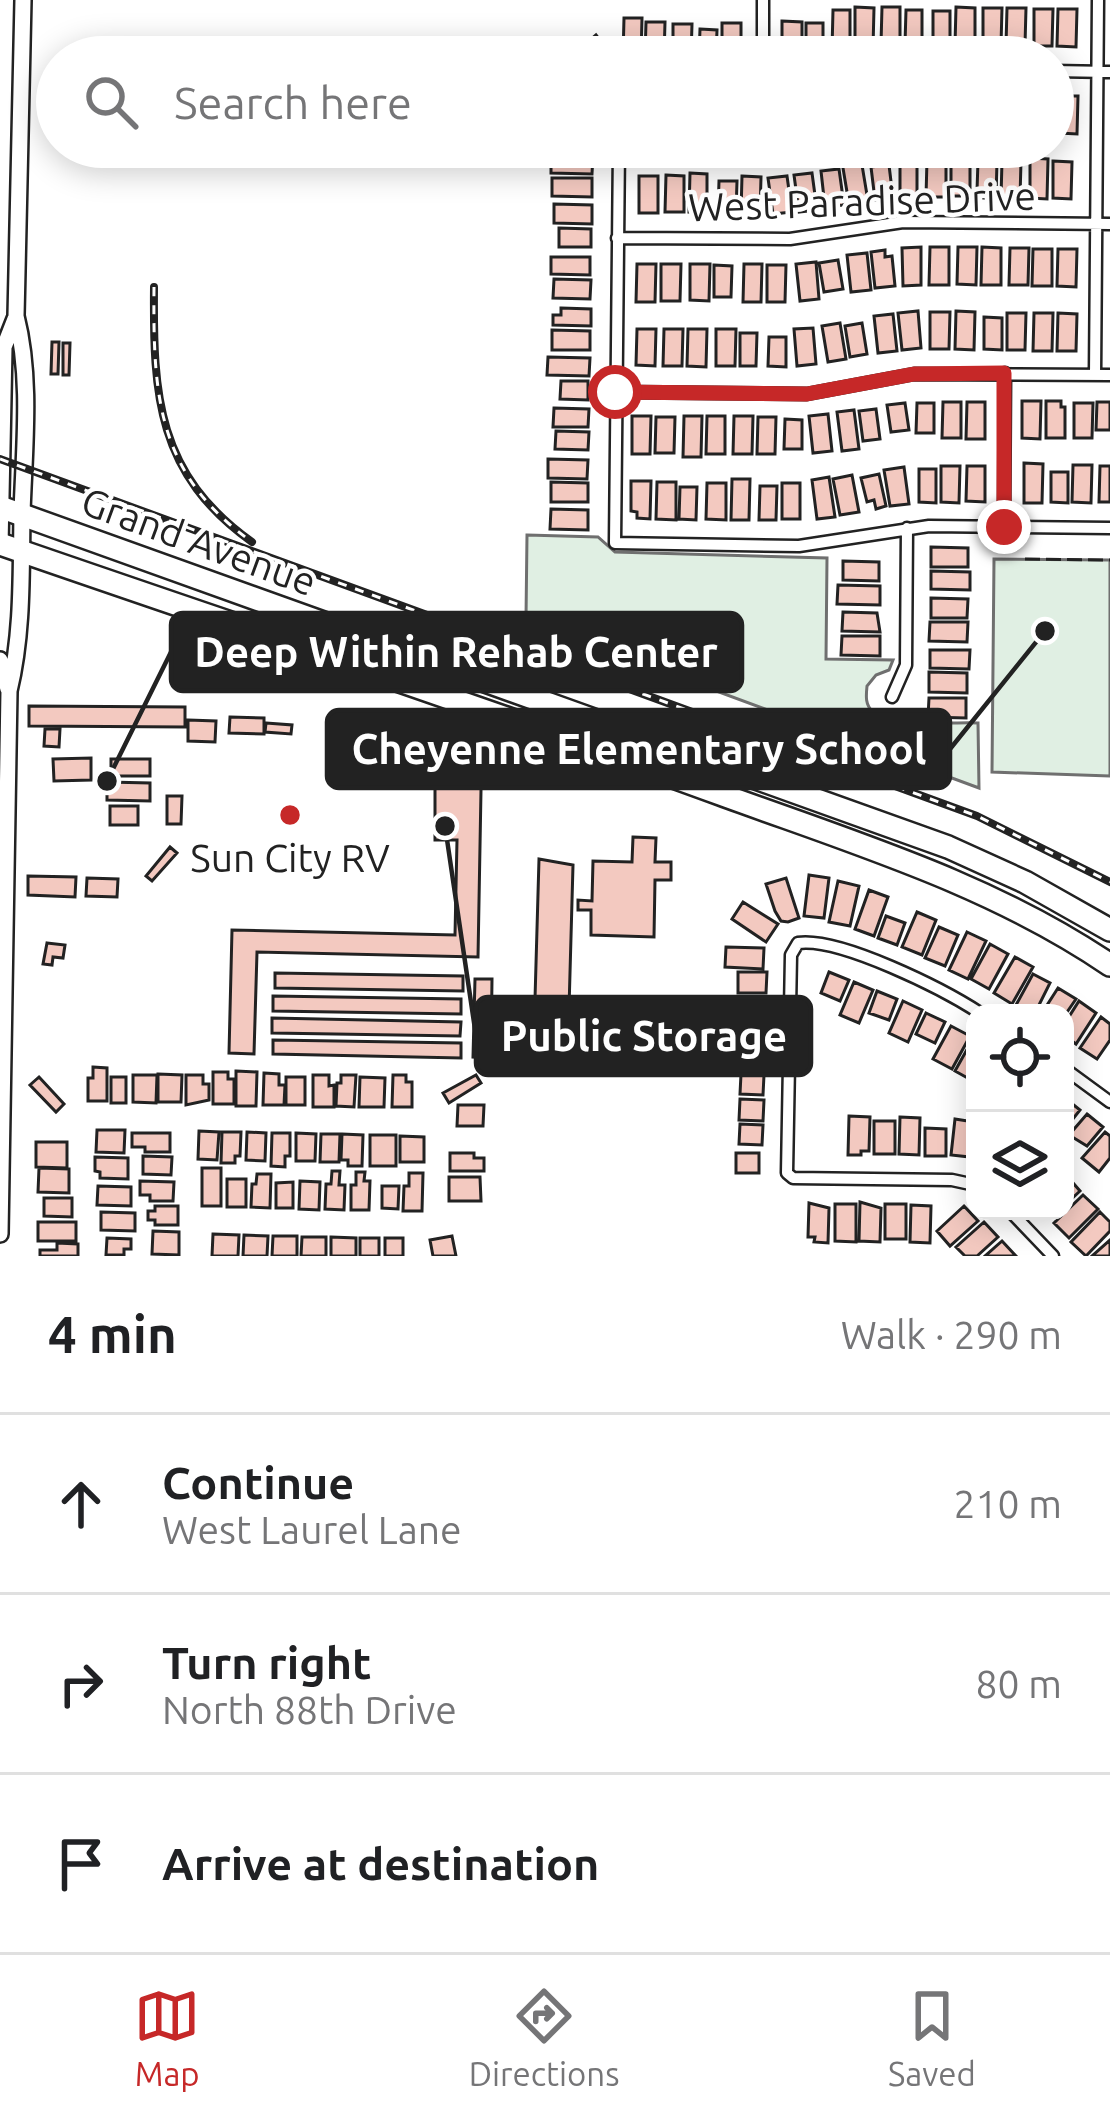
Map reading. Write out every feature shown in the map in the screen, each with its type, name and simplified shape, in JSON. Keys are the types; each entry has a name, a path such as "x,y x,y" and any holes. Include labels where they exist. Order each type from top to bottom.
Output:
{"highway":[{"name":"Grand Avenue","path":"8,510 714,761 988,864 1110,930"},
{"name":"Grand Avenue","path":"7,547 489,709 992,896 1110,965"},
{"path":"489,709 497,683"},
{"path":"705,788 714,761"}],"main road":[{"path":"4,691 18,653 7,547 24,348 16,316 23,0"},
{"path":"0,660 4,691 0,1234"}],"street":[{"path":"763,0 763,36"},
{"path":"1095,375 1103,224 1104,72 1098,0"},
{"path":"1074,71 1104,72"},
{"path":"619,168 615,543 799,545 907,528 1110,528"},
{"name":"West Paradise Drive","path":"617,238 790,239 903,222 1103,224"},
{"path":"1004,373 1004,527"},
{"path":"615,392 807,394 914,374 1110,375"},
{"path":"892,697 906,665 907,528"},
{"path":"966,1006 880,964 813,941 798,943 791,956 788,1173 793,1178 966,1183"},
{"path":"1074,1076 1110,1102"},
{"path":"1019,1220 1053,1256"}],"green space":[{"path":"527,535 598,537 615,552 827,558 826,659 893,660 889,670 876,675 867,686 869,706 881,717 978,723 979,788 532,623 526,618"},
{"path":"994,559 1110,560 1110,776 992,772"}],"building":[{"path":"855,7 874,8 873,36 855,36"},
{"path":"882,7 900,7 900,36 881,36"},
{"path":"956,7 975,8 975,36 955,36"},
{"path":"983,8 1002,8 1001,36 983,36"},
{"path":"1007,8 1026,8 1025,36 1006,36"},
{"path":"1034,9 1053,9 1052,36 1034,36"},
{"path":"1058,9 1077,9 1076,47 1074,36 1057,36"},
{"path":"833,10 850,10 850,36 832,36"},
{"path":"906,10 922,10 922,36 905,36"},
{"path":"933,11 950,11 950,36 933,36"},
{"path":"624,18 642,18 642,36 624,36"},
{"path":"782,21 802,22 802,36 782,36"},
{"path":"646,22 665,22 665,36 646,36"},
{"path":"722,23 741,23 741,36 722,36"},
{"path":"806,23 823,23 823,36 806,36"},
{"path":"673,24 692,24 692,36 673,36"},
{"path":"700,29 717,30 717,36 700,36"},
{"path":"1074,96 1078,96 1074,134"},
{"path":"551,168 592,168 592,174 551,173"},
{"path":"843,168 862,168 868,201 849,204"},
{"path":"871,168 889,168 893,198 875,200"},
{"path":"900,168 917,168 917,196 900,196"},
{"path":"927,168 946,168 946,197 926,197"},
{"path":"951,168 970,168 970,196 951,196"},
{"path":"978,168 997,168 996,198 984,198 985,191 977,191"},
{"path":"1002,168 1021,168 1020,198 1001,198"},
{"path":"1030,168 1048,168 1047,199 1030,198"},
{"path":"1053,168 1072,168 1071,199 1053,198"},
{"path":"839,169 844,205 825,207 821,171"},
{"path":"690,173 707,174 707,213 689,212"},
{"path":"812,173 817,210 799,212 794,175"},
{"path":"666,175 684,176 684,212 665,212"},
{"path":"639,176 658,176 658,213 639,213"},
{"path":"742,176 761,177 760,213 741,213"},
{"path":"787,176 792,212 773,214 768,178"},
{"path":"552,178 592,178 592,197 552,196"},
{"path":"719,181 737,181 736,213 718,213"},
{"path":"554,204 592,205 592,224 554,223"},
{"path":"559,228 591,229 591,247 559,247"},
{"path":"921,247 921,285 903,286 902,248"},
{"path":"930,247 949,247 949,285 929,285"},
{"path":"958,247 977,247 976,285 957,284"},
{"path":"982,247 1001,248 1001,285 981,285"},
{"path":"1010,248 1029,248 1028,285 1009,285"},
{"path":"1033,249 1052,249 1052,286 1032,286"},
{"path":"1058,249 1077,249 1076,287 1057,286"},
{"path":"885,250 885,257 892,256 895,286 875,288 871,252"},
{"path":"867,253 871,290 851,292 847,255"},
{"path":"551,257 590,257 590,275 551,274"},
{"path":"838,260 843,289 824,292 819,263"},
{"path":"816,262 819,299 800,301 796,264"},
{"path":"637,264 656,264 655,302 636,302"},
{"path":"661,264 681,264 680,301 661,301"},
{"path":"690,264 710,264 709,301 690,300"},
{"path":"744,264 762,264 761,302 743,302"},
{"path":"714,265 732,266 731,297 714,297"},
{"path":"767,265 786,265 785,302 767,302"},
{"path":"554,279 591,280 590,299 553,298"},
{"path":"561,308 591,309 591,326 553,325 553,315 561,315"},
{"path":"918,311 921,348 902,350 898,313"},
{"path":"956,311 975,312 974,350 955,349"},
{"path":"930,312 950,312 949,349 930,349"},
{"path":"1007,313 1026,313 1025,350 1007,350"},
{"path":"1034,313 1053,313 1052,351 1033,351"},
{"path":"1058,313 1077,314 1076,351 1057,351"},
{"path":"893,314 897,351 878,353 874,316"},
{"path":"984,317 1002,318 1002,350 984,349"},
{"path":"840,323 846,359 828,362 822,326"},
{"path":"862,323 867,354 850,357 845,326"},
{"path":"813,328 816,364 797,366 794,329"},
{"path":"637,329 656,329 655,366 636,365"},
{"path":"664,329 683,329 682,366 663,366"},
{"path":"688,329 707,329 706,367 687,366"},
{"path":"716,329 736,329 735,366 716,366"},
{"path":"552,330 590,331 590,350 552,350"},
{"path":"740,333 757,333 756,366 740,366"},
{"path":"769,337 786,337 786,367 768,366"},
{"path":"52,342 59,342 58,374 51,374"},
{"path":"63,343 70,343 69,375 63,375"},
{"path":"548,357 590,358 589,376 547,375"},
{"path":"561,381 588,381 588,400 560,399"},
{"path":"1022,401 1041,401 1040,439 1022,438"},
{"path":"1046,401 1061,401 1065,407 1065,438 1046,438"},
{"path":"943,402 961,402 961,438 942,438"},
{"path":"967,402 985,402 985,439 966,439"},
{"path":"1097,402 1110,402 1110,430 1096,430"},
{"path":"905,403 909,430 891,432 887,405"},
{"path":"917,403 934,403 934,433 916,433"},
{"path":"1074,403 1093,403 1092,438 1074,438"},
{"path":"554,408 589,409 588,427 553,427"},
{"path":"876,409 880,439 863,441 859,411"},
{"path":"854,410 859,449 842,451 837,412"},
{"path":"828,414 832,451 813,453 809,416"},
{"path":"632,416 651,416 650,454 632,454"},
{"path":"684,416 702,416 701,457 683,457"},
{"path":"707,416 725,416 725,454 706,454"},
{"path":"734,416 753,416 752,454 733,454"},
{"path":"656,417 675,417 674,453 655,453"},
{"path":"758,417 776,417 775,454 757,454"},
{"path":"785,419 802,420 802,449 784,449"},
{"path":"556,431 589,432 588,450 555,449"},
{"path":"548,459 588,460 587,479 548,478"},
{"path":"1024,463 1043,464 1042,503 1024,503"},
{"path":"1073,465 1092,465 1091,503 1072,502"},
{"path":"941,466 960,466 959,503 941,502"},
{"path":"967,466 985,466 985,502 966,501"},
{"path":"1100,466 1110,466 1110,502 1099,502"},
{"path":"904,467 909,504 890,506 884,470"},
{"path":"919,469 936,469 936,503 919,502"},
{"path":"1051,472 1068,472 1068,503 1051,502"},
{"path":"879,474 886,506 876,509 874,500 867,502 861,478"},
{"path":"852,475 859,512 840,515 833,479"},
{"path":"829,477 835,517 817,519 812,480"},
{"path":"732,479 750,479 749,520 731,520"},
{"path":"631,481 651,481 650,519 637,518 637,512 631,511"},
{"path":"551,482 588,483 588,502 551,502"},
{"path":"657,482 676,482 676,520 656,519"},
{"path":"707,483 726,483 726,520 706,519"},
{"path":"782,483 800,483 800,519 782,519"},
{"path":"760,486 777,486 776,520 759,520"},
{"path":"680,487 697,487 696,520 679,519"},
{"path":"551,509 588,510 588,530 550,529"},
{"path":"931,547 968,548 968,567 931,567"},
{"path":"843,561 879,562 879,581 843,580"},
{"path":"931,571 970,572 970,590 931,589"},
{"path":"838,585 880,586 880,605 837,604"},
{"path":"931,598 968,599 967,618 931,618"},
{"path":"843,612 877,613 880,632 842,631"},
{"path":"930,622 968,622 967,642 929,641"},
{"path":"842,636 880,636 880,656 841,655"},
{"path":"930,650 970,650 969,669 930,668"},
{"path":"929,672 967,673 967,693 929,692"},
{"path":"929,698 966,698 966,718 928,717"},
{"path":"29,706 185,707 185,727 29,726"},
{"path":"230,717 264,718 264,734 229,733"},
{"path":"188,720 216,721 215,742 188,741"},
{"path":"266,723 292,725 291,734 265,732"},
{"path":"45,729 60,729 59,747 44,746"},
{"path":"91,758 91,780 54,781 53,759"},
{"path":"111,759 150,759 150,776 111,776"},
{"path":"435,760 478,762 478,957 257,952 254,1054 229,1053 232,930 455,935 457,840 435,840"},
{"path":"107,782 150,783 150,801 107,800"},
{"path":"167,796 182,796 181,824 167,824"},
{"path":"110,806 138,806 138,825 110,825"},
{"path":"633,837 656,838 655,862 671,862 671,880 655,880 654,937 591,935 591,910 578,910 578,900 592,901 593,861 632,862"},
{"path":"170,847 177,853 152,881 146,876"},
{"path":"539,859 573,865 569,1009 599,1010 598,1044 554,1042 554,1035 534,1034"},
{"path":"809,875 829,878 824,918 804,916"},
{"path":"28,876 76,877 75,897 28,895"},
{"path":"87,878 118,879 117,897 86,896"},
{"path":"786,878 799,918 788,922 781,921 775,911 766,884"},
{"path":"838,881 859,886 850,926 829,922"},
{"path":"869,890 888,897 874,936 855,929"},
{"path":"743,902 778,924 766,942 732,919"},
{"path":"917,912 936,920 922,955 902,947"},
{"path":"886,916 905,923 897,945 878,938"},
{"path":"939,927 958,935 945,966 925,958"},
{"path":"967,932 986,941 968,979 949,970"},
{"path":"47,943 65,945 63,958 53,957 52,965 43,964"},
{"path":"990,944 1008,954 989,989 971,979"},
{"path":"726,947 764,948 763,969 725,967"},
{"path":"1015,957 1033,967 1012,1004 994,993"},
{"path":"738,972 767,972 766,993 738,993"},
{"path":"829,972 849,980 840,1001 821,993"},
{"path":"275,973 463,976 463,991 275,988"},
{"path":"1033,974 1050,983 1040,1004 1017,1004"},
{"path":"475,979 492,979 491,1058 473,1057"},
{"path":"854,982 873,990 859,1023 840,1015"},
{"path":"1058,988 1076,999 1073,1004 1048,1004"},
{"path":"877,991 897,999 889,1020 869,1013"},
{"path":"273,996 461,999 461,1014 273,1011"},
{"path":"903,1001 922,1010 908,1042 889,1033"},
{"path":"1079,1001 1096,1013 1076,1044 1074,1043 1074,1009"},
{"path":"926,1013 945,1022 935,1043 916,1034"},
{"path":"1101,1017 1110,1024 1110,1040 1097,1059 1080,1048"},
{"path":"272,1018 461,1022 460,1036 272,1033"},
{"path":"951,1026 966,1034 952,1069 933,1059"},
{"path":"273,1040 461,1043 461,1058 273,1054"},
{"path":"966,1051 966,1077 955,1071"},
{"path":"93,1067 107,1068 107,1101 88,1101"},
{"path":"236,1071 257,1072 256,1106 236,1106"},
{"path":"213,1072 228,1072 228,1079 234,1079 234,1104 213,1104"},
{"path":"264,1073 279,1074 279,1085 285,1085 284,1105 263,1105"},
{"path":"158,1074 182,1075 181,1102 158,1102"},
{"path":"741,1074 764,1075 763,1095 740,1094"},
{"path":"133,1075 157,1075 156,1103 133,1102"},
{"path":"186,1075 203,1075 203,1084 209,1084 209,1100 186,1105"},
{"path":"313,1075 329,1075 334,1107 313,1107"},
{"path":"341,1075 356,1075 354,1107 336,1106"},
{"path":"393,1075 406,1075 406,1082 412,1082 412,1107 392,1107"},
{"path":"476,1075 481,1083 449,1103 443,1093"},
{"path":"39,1077 64,1104 56,1112 30,1085"},
{"path":"111,1077 126,1077 126,1103 111,1103"},
{"path":"286,1077 305,1077 305,1105 286,1105"},
{"path":"360,1077 385,1078 384,1107 359,1107"},
{"path":"740,1099 764,1100 763,1121 739,1120"},
{"path":"458,1105 484,1105 483,1126 457,1126"},
{"path":"1087,1114 1103,1127 1087,1146 1074,1138 1074,1129"},
{"path":"849,1116 870,1117 869,1151 861,1155 848,1155"},
{"path":"900,1117 920,1118 919,1155 899,1154"},
{"path":"955,1119 966,1121 966,1157 951,1155"},
{"path":"874,1121 895,1121 895,1154 874,1154"},
{"path":"740,1124 763,1125 762,1145 739,1144"},
{"path":"925,1128 946,1129 946,1156 925,1156"},
{"path":"97,1130 125,1130 124,1153 96,1152"},
{"path":"199,1131 219,1132 217,1160 198,1159"},
{"path":"222,1132 241,1132 235,1163 221,1163"},
{"path":"247,1132 266,1133 265,1161 246,1160"},
{"path":"1105,1132 1110,1136 1110,1158 1099,1172 1082,1158"},
{"path":"132,1133 170,1133 170,1152 132,1147"},
{"path":"272,1133 290,1133 285,1167 271,1166"},
{"path":"296,1133 316,1134 315,1161 296,1161"},
{"path":"321,1134 340,1134 339,1162 320,1162"},
{"path":"342,1134 363,1135 362,1166 348,1166 348,1160 341,1160"},
{"path":"370,1135 396,1135 396,1166 370,1166"},
{"path":"400,1136 424,1137 424,1162 400,1162"},
{"path":"36,1142 67,1142 67,1168 36,1167"},
{"path":"450,1153 484,1158 484,1171 450,1171"},
{"path":"736,1153 759,1153 759,1173 736,1173"},
{"path":"143,1156 172,1157 171,1175 143,1174"},
{"path":"95,1157 128,1158 128,1179 100,1178"},
{"path":"39,1168 69,1169 69,1193 38,1192"},
{"path":"202,1168 221,1168 221,1206 202,1206"},
{"path":"332,1171 340,1171 339,1185 345,1185 344,1210 325,1209"},
{"path":"356,1172 365,1172 364,1181 370,1181 369,1210 351,1210"},
{"path":"409,1173 423,1173 422,1211 403,1211"},
{"path":"257,1174 271,1174 270,1208 251,1207"},
{"path":"449,1177 480,1177 481,1201 449,1201"},
{"path":"227,1179 246,1179 246,1207 227,1207"},
{"path":"140,1181 174,1182 173,1201 150,1201 150,1195 140,1195"},
{"path":"300,1181 320,1182 319,1210 299,1209"},
{"path":"293,1182 293,1208 276,1208 276,1183"},
{"path":"98,1186 131,1187 131,1206 97,1205"},
{"path":"382,1186 399,1186 398,1209 382,1208"},
{"path":"1083,1195 1098,1209 1069,1238 1054,1223 1074,1220 1074,1204"},
{"path":"44,1198 72,1198 72,1217 44,1216"},
{"path":"860,1202 881,1208 880,1242 859,1241"},
{"path":"809,1203 829,1208 828,1243 808,1237"},
{"path":"835,1204 856,1204 856,1242 835,1241"},
{"path":"885,1204 906,1204 906,1239 885,1239"},
{"path":"911,1205 931,1206 930,1243 910,1242"},
{"path":"155,1206 178,1206 178,1225 155,1225 155,1220 148,1220 148,1211 155,1211"},
{"path":"964,1206 966,1220 978,1221 950,1246 937,1231"},
{"path":"101,1212 135,1213 135,1231 101,1230"},
{"path":"1100,1212 1110,1222 1110,1231 1086,1256 1071,1242"},
{"path":"38,1222 76,1222 76,1241 38,1241"},
{"path":"984,1222 998,1237 977,1256 965,1256 956,1247"},
{"path":"153,1231 179,1232 179,1255 152,1254"},
{"path":"213,1234 239,1235 238,1256 212,1256"},
{"path":"244,1235 268,1236 267,1256 243,1256"},
{"path":"273,1236 297,1236 297,1256 272,1256"},
{"path":"452,1236 456,1256 433,1256 430,1240"},
{"path":"302,1237 326,1237 326,1256 301,1256"},
{"path":"331,1237 356,1238 356,1256 331,1256"},
{"path":"107,1238 131,1239 131,1249 124,1249 124,1255 106,1255"},
{"path":"360,1238 379,1238 379,1256 360,1256"},
{"path":"385,1238 403,1238 403,1256 385,1256"},
{"path":"1110,1240 1110,1256 1092,1256"},
{"path":"1002,1241 1016,1256 985,1256"},
{"path":"57,1243 78,1244 78,1256 40,1256 40,1250 57,1250"}],"railway":[{"path":"154,287 156,363 167,430 196,489 252,542"},
{"path":"0,459 977,816 1110,882"}],"fence":[{"path":"1025,559 1110,560"}],"place":[{"name":"Cheyenne Elementary School","path":"1045,631"},
{"name":"Deep Within Rehab Center","path":"107,781"},
{"name":"Sun City RV","path":"290,815"},
{"name":"Public Storage","path":"445,826"}],"route":[{"path":"615,392 807,394 914,374 1004,373 1004,527"}]}
